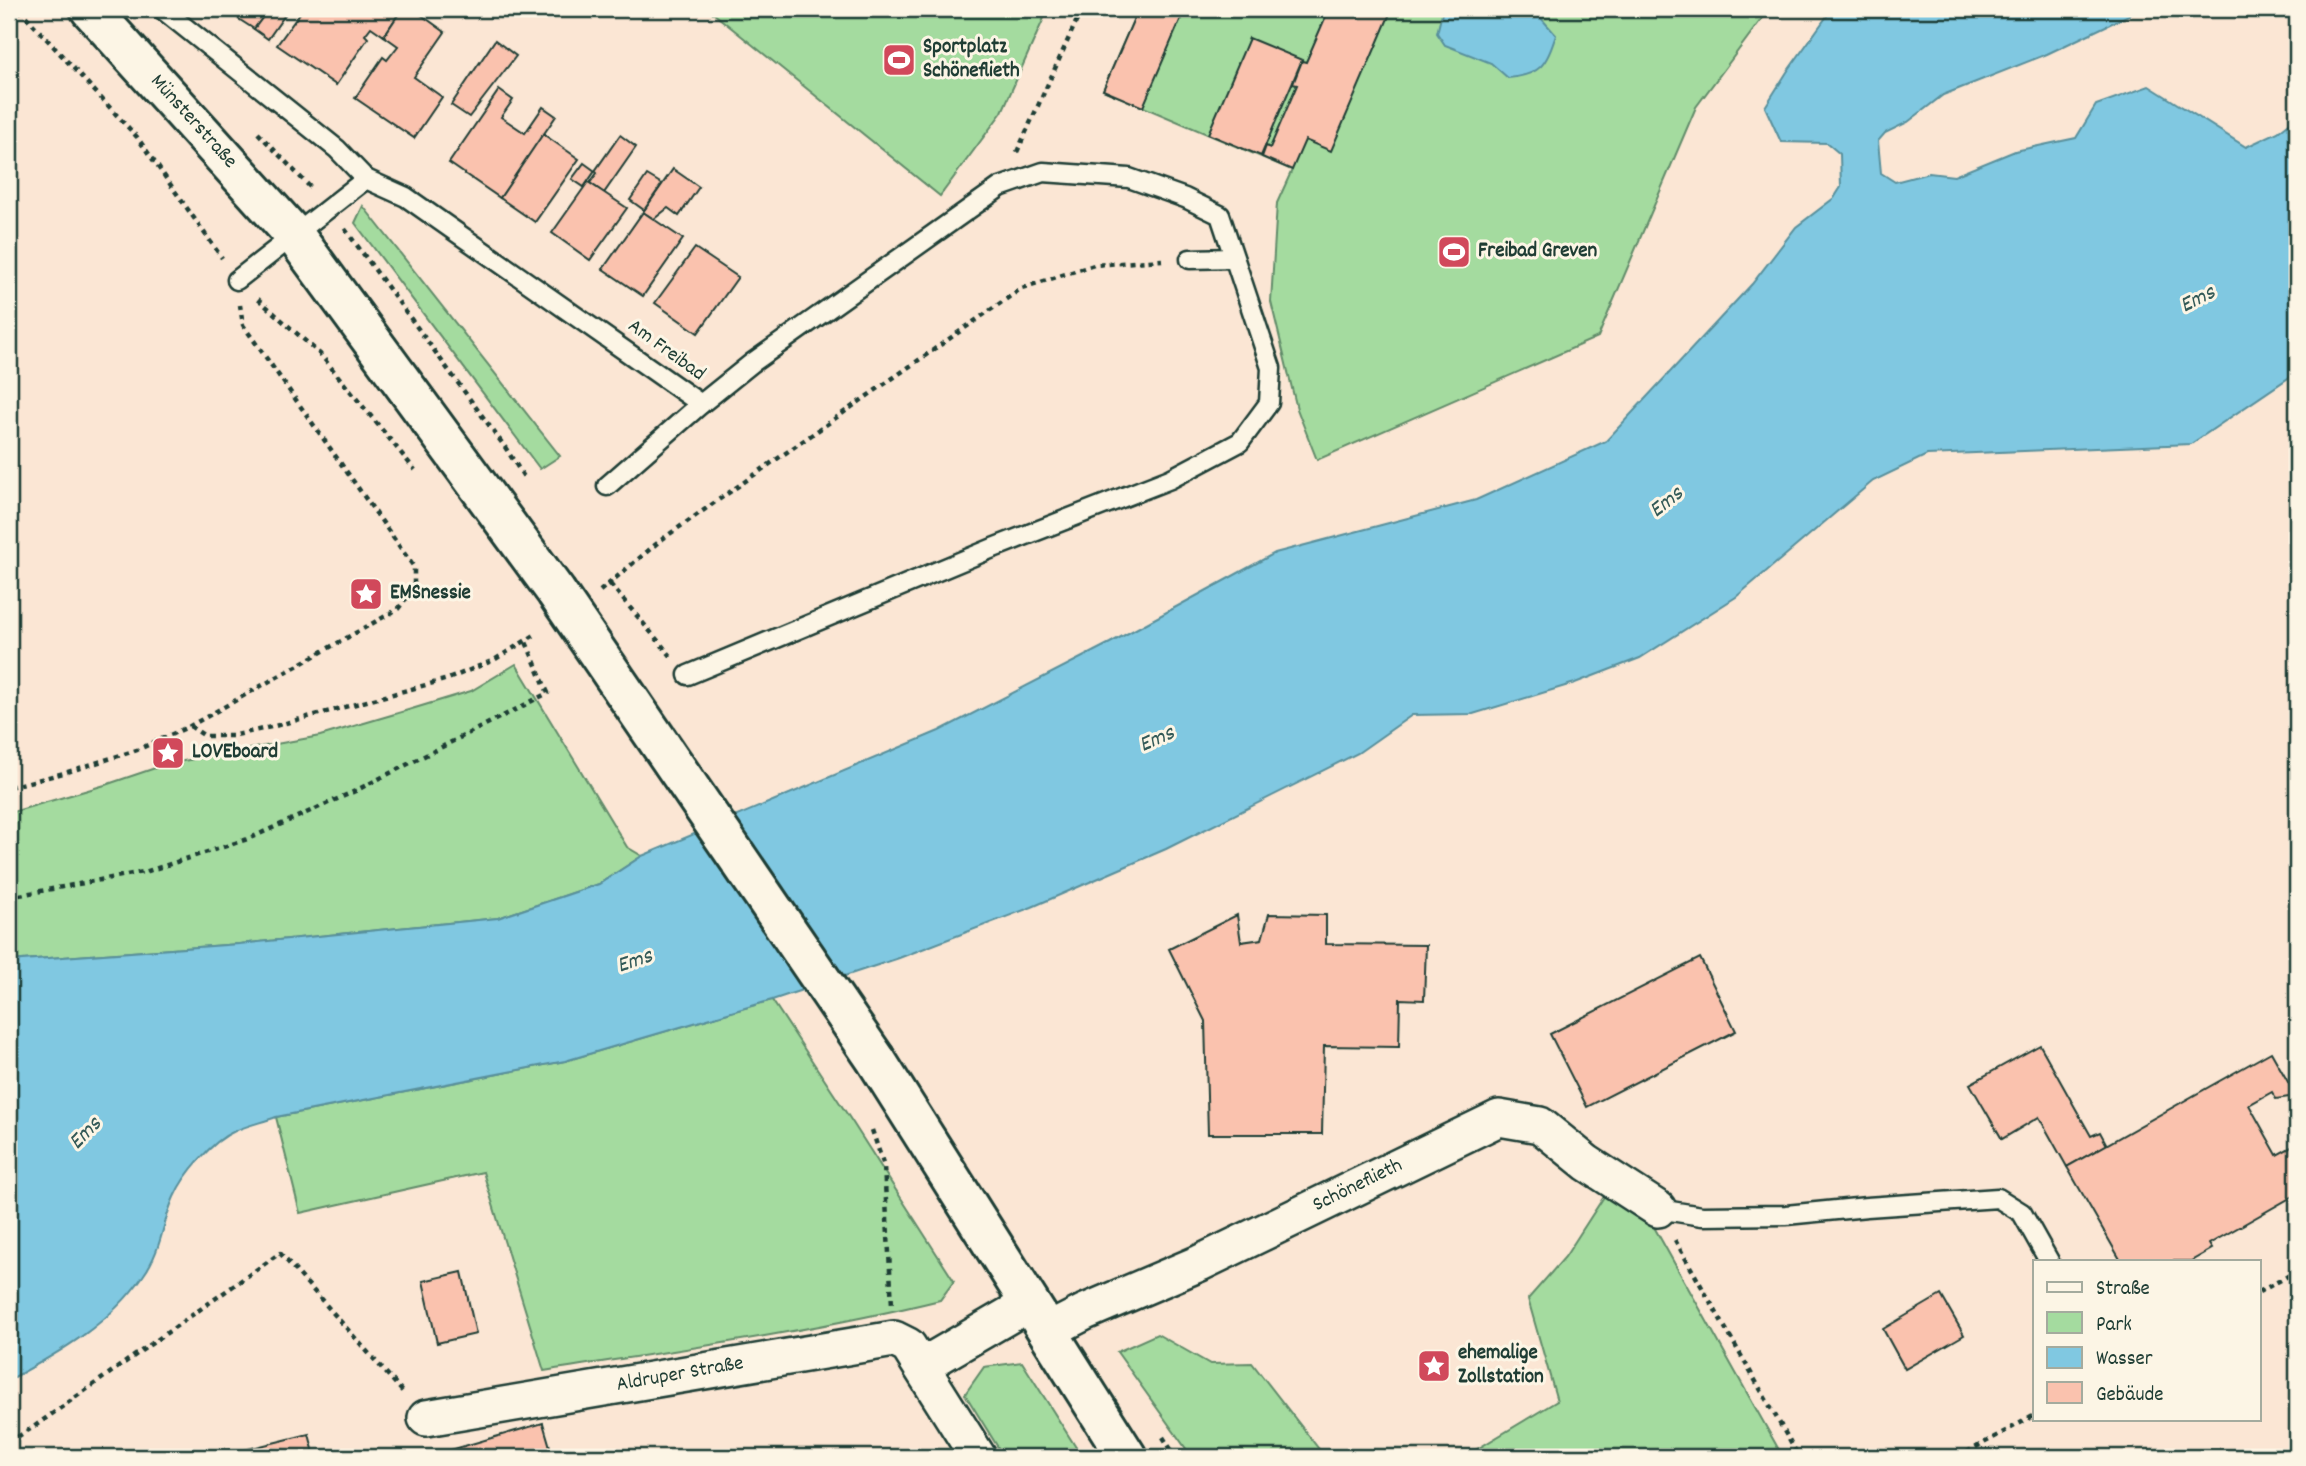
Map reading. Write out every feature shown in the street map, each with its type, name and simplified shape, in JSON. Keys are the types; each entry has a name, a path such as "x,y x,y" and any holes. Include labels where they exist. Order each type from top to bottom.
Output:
{"main road":[{"name":"Münsterstraße","path":"90,9 295,236 552,610 876,1060 1128,1457"}],"street":[{"name":"Schöneflieth","path":"1039,1317 1085,1312 1200,1263 1499,1118 1540,1125 1587,1163 1658,1209"},
{"path":"922,1366 1039,1317"},
{"path":"894,1339 908,1346 978,1457"},
{"name":"Aldruper Straße","path":"426,1418 894,1339"}],"lane":[{"name":"Am Freibad","path":"162,9 337,149 366,178 406,197 701,404 752,363 1000,187 1043,172 1129,178 1185,198 1220,215 1271,368 1269,403 1240,443 1170,479 993,548 688,675"},
{"path":"237,280 366,178"},
{"path":"1190,259 1234,258"},
{"path":"607,486 701,404"},
{"path":"1658,1209 1702,1216 1786,1216 1867,1206 1998,1198 2022,1213 2048,1260"}],"path":[{"path":"19,9 137,137 237,280 320,354 415,471"},
{"path":"1000,187 1082,9"},
{"path":"1158,260 1178,226 1185,198"},
{"path":"329,208 505,447 526,481"},
{"path":"599,592 661,540 1022,288 1094,265 1190,259"},
{"path":"9,787 137,750 190,726 398,609 414,588 414,567 243,325 237,280"},
{"path":"610,584 688,675"},
{"path":"190,726 205,736 232,736 448,679 494,660 526,642 552,610"},
{"path":"9,897 148,871 248,839 353,792 548,693 526,642"},
{"path":"870,1123 884,1166 894,1339"},
{"path":"1658,1209 1799,1457"},
{"path":"9,1442 280,1253 426,1418"},
{"path":"2260,1291 2297,1271"},
{"path":"1958,1457 2033,1416"}],"green space":[{"name":"Sportplatz Schöneflieth","path":"708,9 1048,9 1002,112 940,196"},
{"name":"Freibad Greven","path":"1138,9 1769,9 1696,107 1598,337 1317,460 1297,409 1271,302 1277,203 1292,170 1103,90"},
{"path":"363,206 560,456 540,469 355,223"},
{"path":"516,664 627,847 642,856 599,884 498,918 239,944 9,961 9,813 167,764 320,736 471,691"},
{"path":"772,1000 954,1281 940,1300 793,1331 544,1371 483,1172 300,1213 276,1117 565,1061"},
{"path":"1607,1192 1654,1227 1783,1457 1464,1457 1557,1401 1528,1299 1565,1257"},
{"path":"1157,1334 1210,1364 1252,1363 1325,1457 1192,1457 1117,1352"},
{"path":"1022,1362 1082,1457 1004,1457 965,1394 984,1367"}],"water":[{"path":"1443,9 1533,9 1556,35 1541,67 1519,77 1508,78 1491,63 1445,45 1437,33"},
{"name":"Ems","path":"1832,9 2131,9 2129,15 2047,54 1943,95 1908,122 1885,133 1878,141 1881,173 1895,182 1929,173 1954,176 2015,151 2076,138 2096,105 2149,86 2246,147 2278,132 2297,117 2297,372 2191,444 1927,455 1873,481 1736,597 1640,658 1575,683 1473,714 1412,715 1358,753 1166,849 1032,907 899,958 772,1000 565,1061 276,1117 235,1131 208,1150 185,1178 170,1207 154,1256 130,1293 82,1336 9,1380 9,961 239,944 498,918 599,884 642,856 939,731 1110,643 1275,553 1476,500 1606,441 1752,284 1796,227 1834,198 1841,187 1840,154 1827,143 1781,142 1765,107"}],"building":[{"path":"223,9 269,9 254,29"},
{"path":"269,9 289,9 268,39 254,29"},
{"path":"303,9 401,10 384,36 371,27 365,35 368,38 336,85 277,45"},
{"path":"402,9 424,9 420,14 445,32 414,77 442,97 414,138 355,98 383,57 387,60 398,46 384,36"},
{"path":"1138,9 1185,9 1143,107 1103,90"},
{"path":"1329,9 1392,9 1331,151 1305,140 1292,170 1262,157 1266,146 1270,148 1297,85 1293,84 1302,61 1306,62"},
{"path":"1249,38 1302,60 1261,156 1208,134"},
{"path":"495,40 516,56 469,117 451,105"},
{"path":"499,90 513,100 501,117 525,133 543,107 556,116 500,198 449,163"},
{"path":"543,134 579,159 535,222 500,198"},
{"path":"620,135 636,147 604,193 590,183 597,173 595,171"},
{"path":"584,163 595,171 584,187 572,179"},
{"path":"673,169 699,187 679,216 668,208 654,219 643,212"},
{"path":"647,175 662,184 644,210 630,200"},
{"path":"588,182 627,208 590,260 552,233"},
{"path":"643,212 683,239 643,296 603,269"},
{"path":"695,248 738,277 698,333 655,303"},
{"path":"1269,914 1326,915 1326,944 1426,945 1424,1000 1400,999 1399,1047 1324,1046 1322,1134 1208,1134 1205,1021 1169,949 1237,915 1241,942 1262,939"},
{"path":"1700,958 1736,1031 1587,1107 1550,1034"},
{"path":"2040,1045 2091,1136 2100,1132 2107,1145 2067,1167 2039,1117 2002,1139 1970,1084"},
{"path":"2271,1052 2296,1096 2276,1099 2272,1092 2249,1105 2277,1155 2297,1144 2297,1194 2209,1244 2212,1249 2193,1260 2120,1260 2067,1167"},
{"path":"462,1272 476,1334 437,1343 423,1281"},
{"path":"1941,1295 1964,1335 1905,1369 1883,1329"},
{"path":"543,1423 553,1457 427,1457"},
{"path":"309,1434 315,1457 246,1457 244,1450"}],"place":[{"name":"Sportplatz Schöneflieth","path":"899,60"},
{"name":"Freibad Greven","path":"1454,252"},
{"name":"EMSnessie","path":"366,594"},
{"name":"LOVEboard","path":"168,753"},
{"name":"ehemalige Zollstation","path":"1434,1366"}]}
